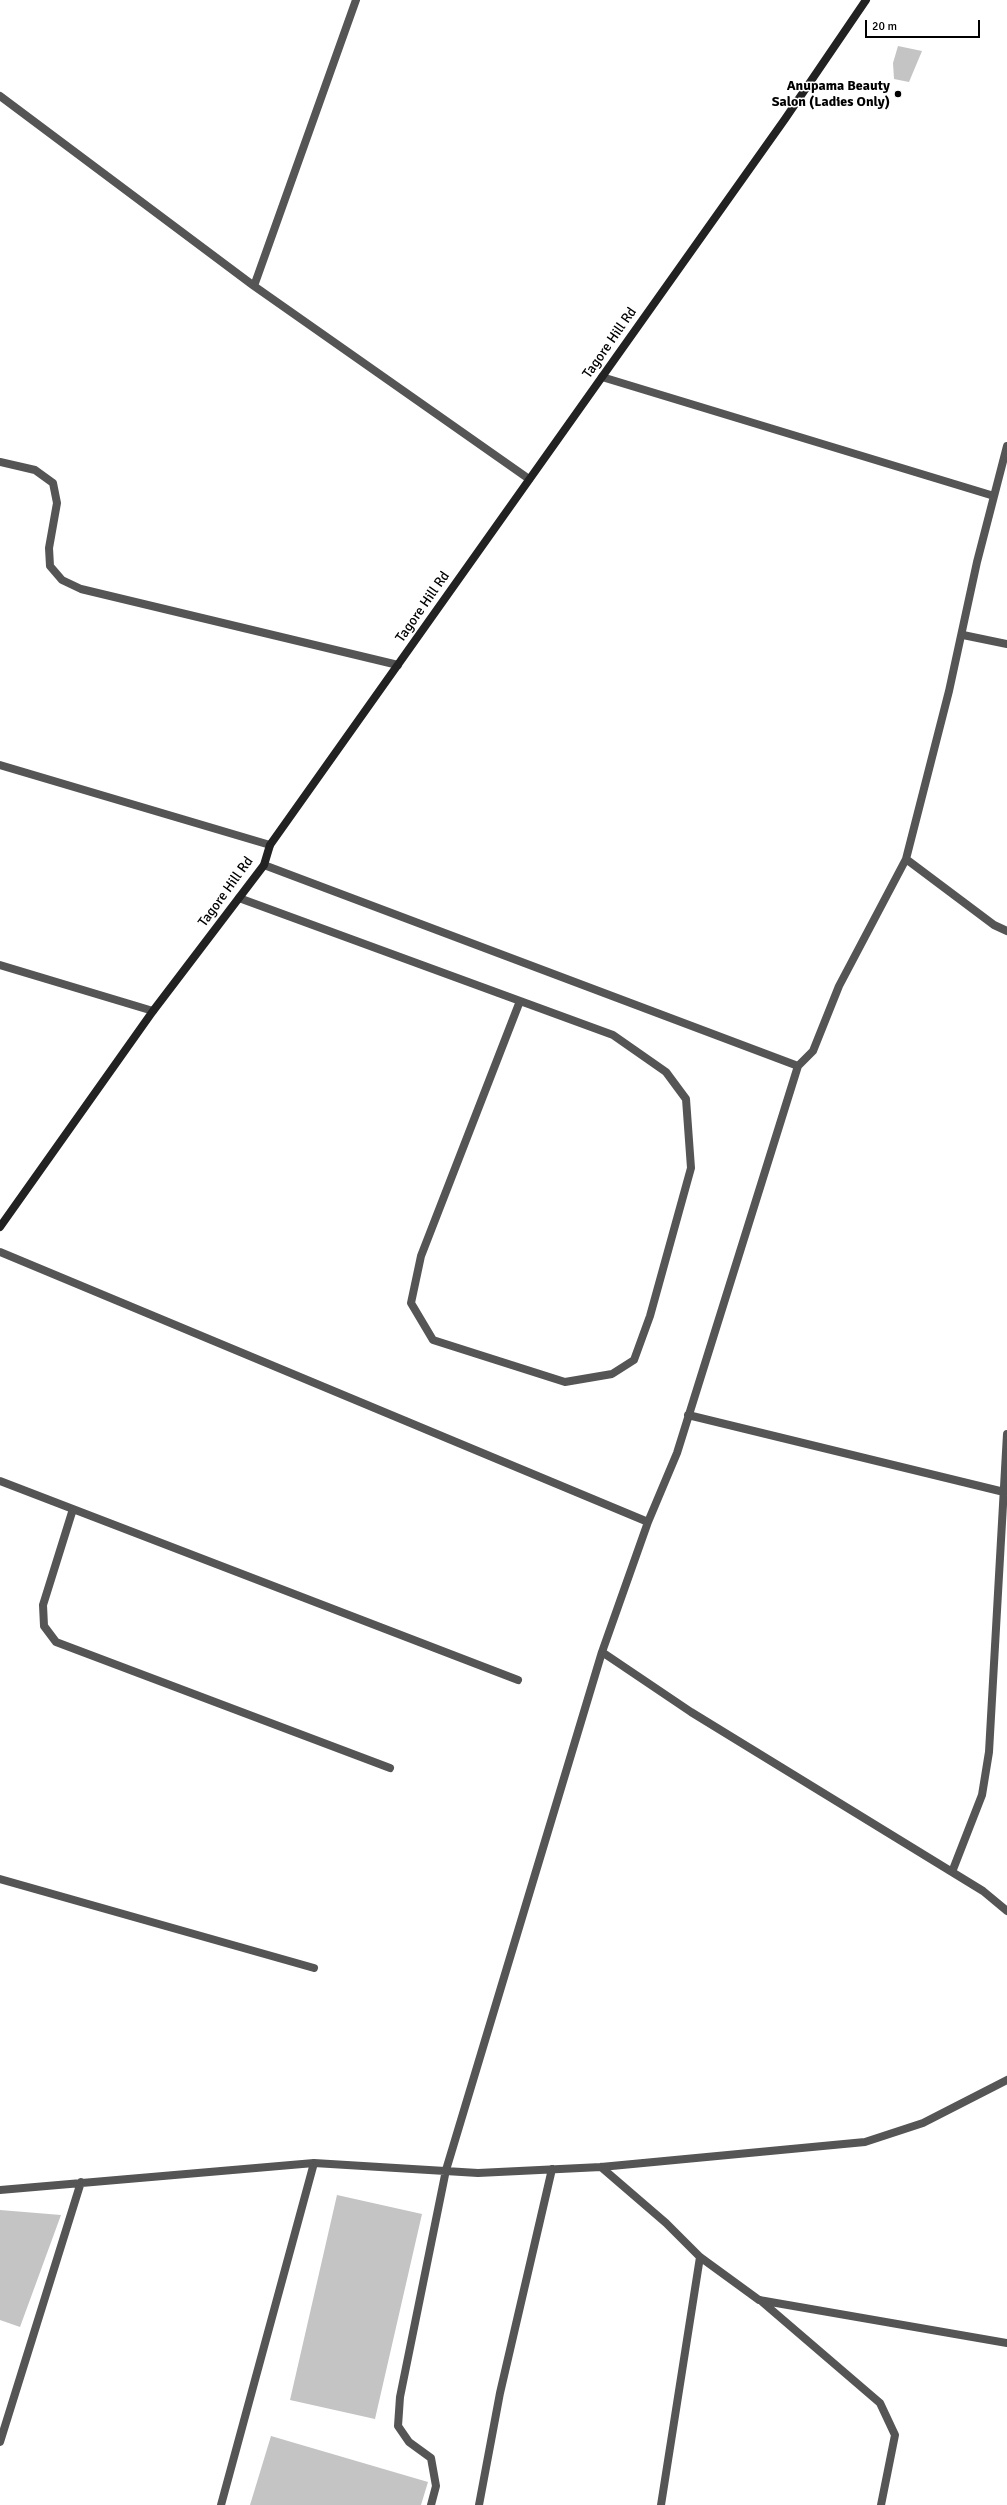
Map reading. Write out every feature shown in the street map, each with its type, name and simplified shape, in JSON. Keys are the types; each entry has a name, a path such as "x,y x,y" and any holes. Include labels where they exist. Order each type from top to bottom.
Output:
{"main road":[{"name":"Tagore Hill Rd","path":"0,1227 153,1011 264,865 270,845 785,119 866,0"}],"street":[{"path":"254,286 356,0"},
{"path":"0,96 254,286 530,478"},
{"path":"602,377 994,496"},
{"path":"431,2505 436,2486 431,2458 409,2442 398,2426 400,2397 446,2170 602,1652 648,1522 677,1453 798,1066 813,1050 839,986 906,859 963,635 977,562 1007,446"},
{"path":"0,462 35,470 53,483 57,503 49,548 50,566 62,580 81,589 398,665"},
{"path":"963,635 1007,644"},
{"path":"0,765 270,845"},
{"path":"906,859 994,925 1007,931"},
{"path":"264,865 798,1066"},
{"path":"239,898 613,1035 666,1072 686,1099 691,1168 650,1316 634,1360 612,1374 565,1382 433,1340 411,1303 421,1256 520,1001"},
{"path":"0,965 153,1011"},
{"path":"0,1252 648,1522"},
{"path":"688,1415 1004,1492"},
{"path":"952,1872 982,1794 989,1752 1007,1434"},
{"path":"0,1481 518,1680"},
{"path":"73,1509 43,1605 44,1626 56,1642 390,1768"},
{"path":"602,1652 691,1712 983,1891 1007,1911"},
{"path":"0,1879 314,1968"},
{"path":"0,2190 81,2182 102,2183 314,2163 478,2173 601,2167 865,2142 923,2123 1007,2080"},
{"path":"222,2505 314,2163"},
{"path":"601,2167 666,2223 700,2257 759,2300 880,2404 895,2435 881,2505"},
{"path":"479,2505 500,2393 552,2169"},
{"path":"0,2442 81,2182"},
{"path":"662,2505 700,2257"},
{"path":"759,2300 1007,2342"}],"building":[{"path":"898,46 922,51 909,82 894,79 893,63"},
{"path":"337,2195 422,2214 375,2419 290,2400"},
{"path":"0,2210 61,2215 20,2327 0,2320"},
{"path":"271,2436 428,2482 421,2505 250,2505"}],"place":[{"name":"Anupama Beauty Salon (Ladies Only)","path":"898,94"}]}
